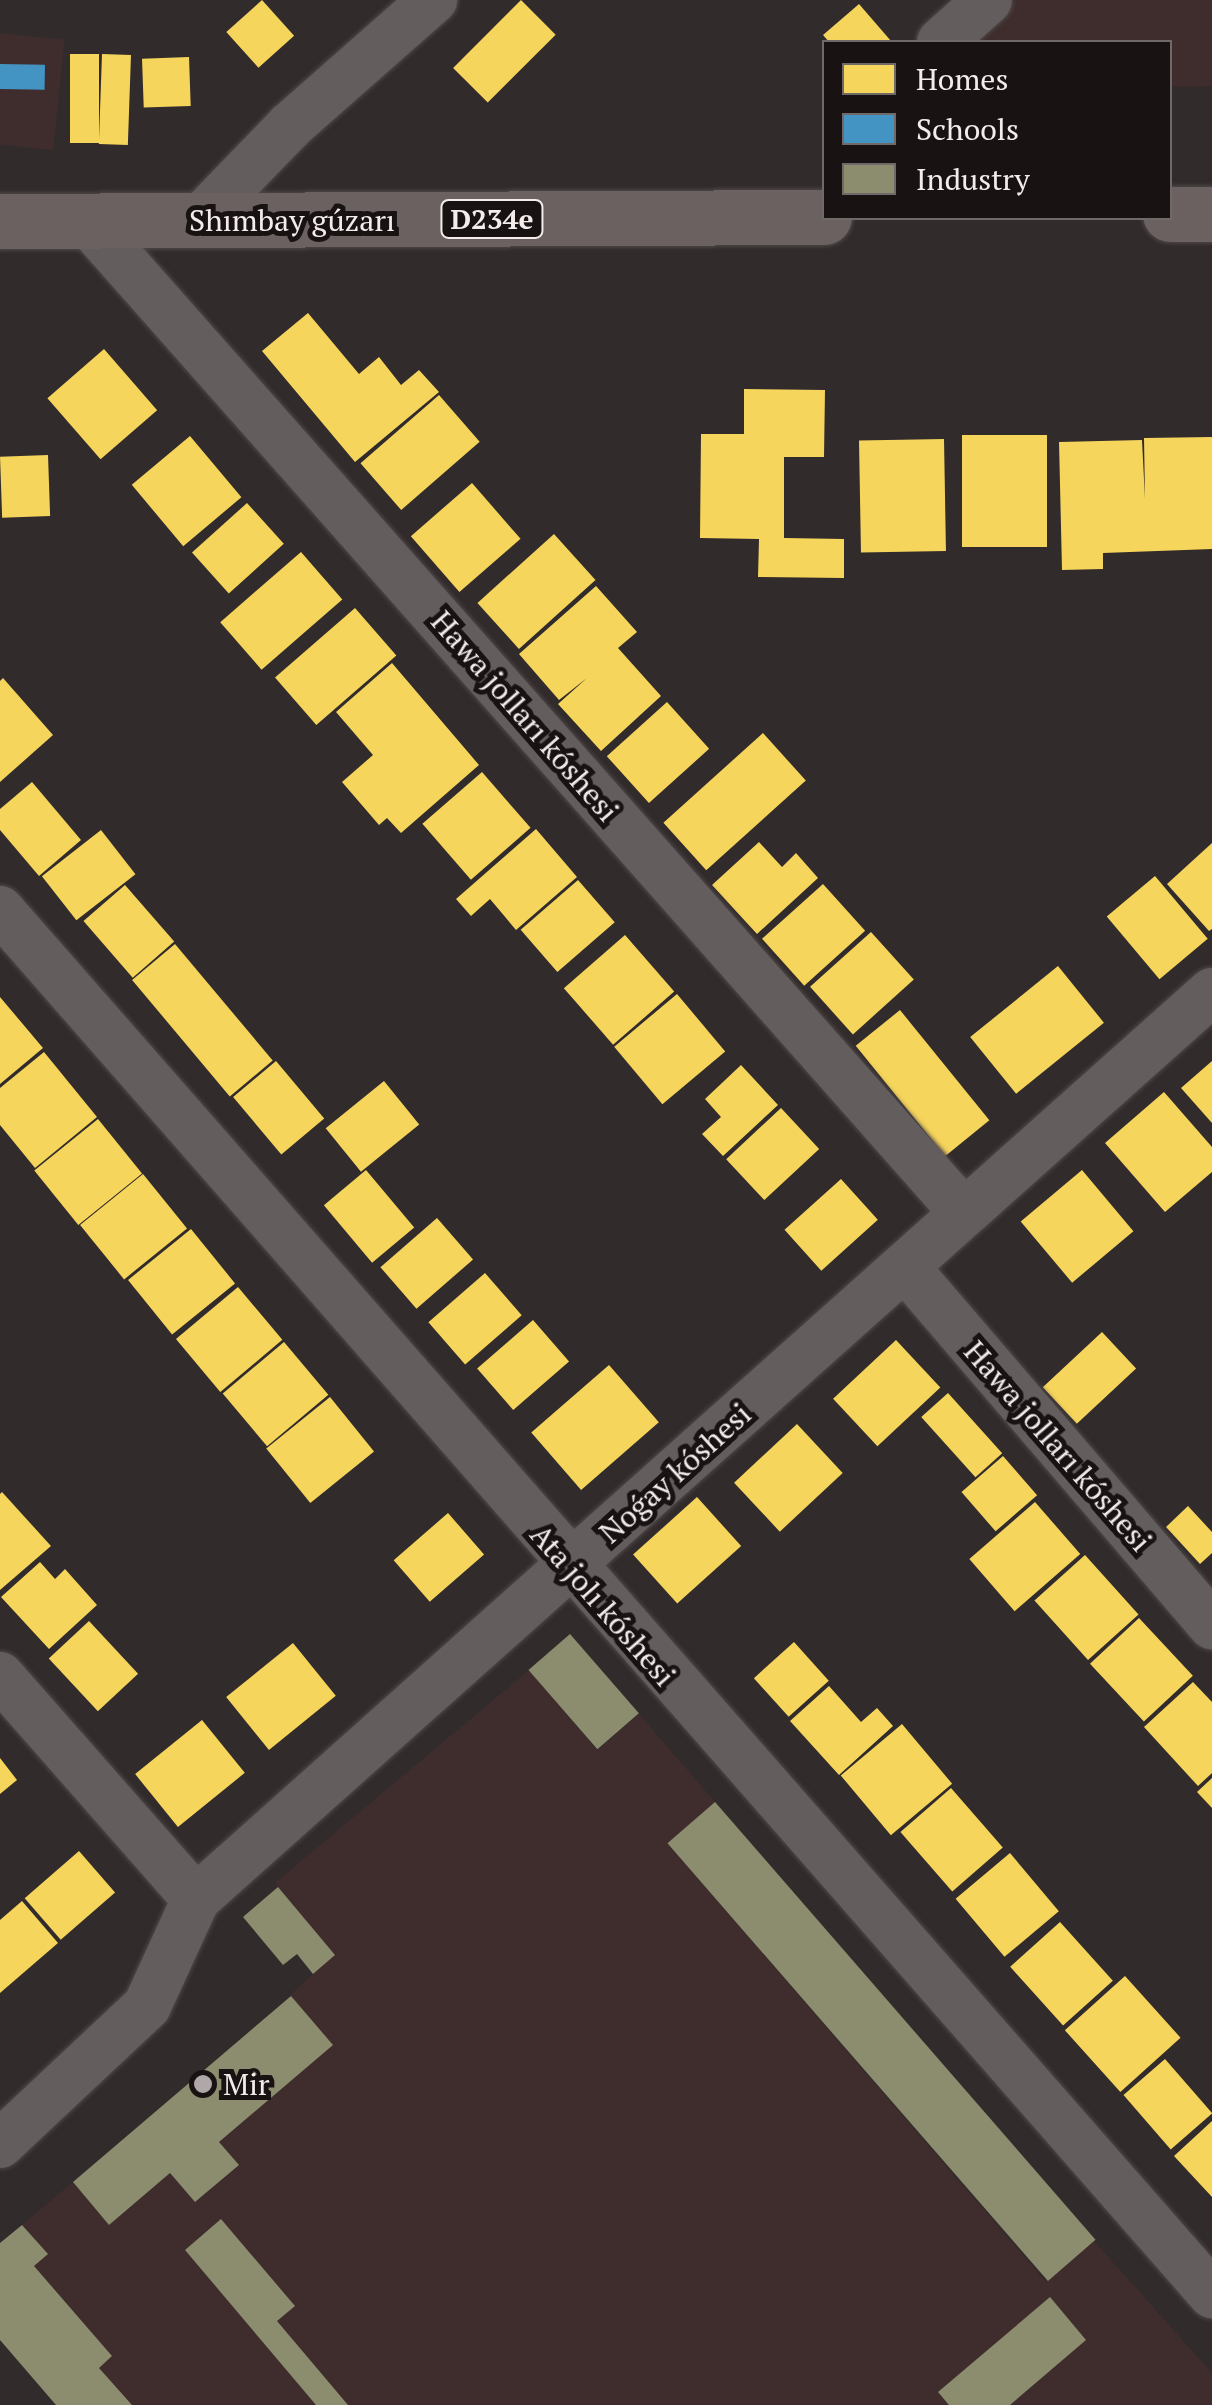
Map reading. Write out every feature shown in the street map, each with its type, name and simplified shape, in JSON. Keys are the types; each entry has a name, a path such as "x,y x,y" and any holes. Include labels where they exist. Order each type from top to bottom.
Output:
{"main road":[{"path":"1172,214 1212,214"},
{"name":"Shımbay gúzarı","path":"0,221 822,217"}],"street":[{"path":"197,222 290,126 433,0"},
{"path":"943,40 988,0"},
{"name":"Hawa jolları kóshesi","path":"87,221 963,1212"},
{"name":"Ata jolı kóshesi","path":"0,910 570,1568 1212,2294"},
{"name":"Noǵay kóshesi","path":"0,2144 148,2006 196,1899 1212,992"},
{"name":"Hawa jolları kóshesi","path":"905,1267 1212,1624"},
{"path":"0,1676 196,1899"}],"shaded area":[{"path":"1016,0 1212,0 1212,86 1172,87 1172,40 969,40"},
{"path":"0,33 65,40 53,150 0,145"},
{"path":"529,1670 597,1750 639,1714 715,1802 668,1844 1046,2282 1094,2241 1212,2373 1212,2405 348,2405 203,2234 185,2250 316,2405 132,2405 99,2368 112,2356 34,2266 47,2254 22,2225 73,2182 109,2224 170,2173 195,2202 238,2166 219,2142 332,2045 290,1995 334,1955 275,1883"}],"building: Homes":[{"path":"262,0 294,36 258,68 226,32"},
{"path":"521,0 556,35 488,103 453,68"},
{"path":"859,4 890,40 827,40 823,35"},
{"path":"70,54 99,54 99,143 70,143"},
{"path":"102,54 131,55 128,145 99,144"},
{"path":"189,57 191,106 144,108 142,59"},
{"path":"308,313 359,374 379,357 401,385 419,370 439,392 355,462 262,351"},
{"path":"104,349 157,410 101,459 47,398"},
{"path":"744,389 825,390 824,457 784,457 784,538 844,539 844,578 758,577 759,539 700,538 701,434 744,434"},
{"path":"439,395 480,442 401,510 361,463"},
{"path":"962,435 1047,435 1047,547 962,547"},
{"path":"190,436 241,497 183,546 132,485"},
{"path":"1212,437 1212,549 1103,553 1103,569 1062,570 1059,442 1142,440 1145,499 1144,438"},
{"path":"944,439 946,551 861,552 859,440"},
{"path":"48,455 50,516 2,518 0,457"},
{"path":"472,483 521,539 459,592 411,536"},
{"path":"247,503 284,544 229,593 192,553"},
{"path":"554,534 595,580 519,649 477,603"},
{"path":"301,552 342,600 262,670 220,622"},
{"path":"596,586 637,632 618,648 661,696 601,751 558,704 587,678 559,700 519,654"},
{"path":"355,608 396,656 316,725 275,678"},
{"path":"392,663 479,765 401,833 387,818 379,825 342,782 373,755 336,712"},
{"path":"3,678 53,735 0,782 0,681"},
{"path":"667,702 709,749 649,803 607,756"},
{"path":"763,733 806,781 706,870 663,823"},
{"path":"482,772 531,828 471,880 422,824"},
{"path":"32,782 81,840 39,876 0,830 0,809"},
{"path":"536,829 577,877 516,930 490,899 471,916 456,899"},
{"path":"101,830 135,874 76,920 42,876"},
{"path":"759,842 782,867 796,853 818,878 757,934 712,885"},
{"path":"1212,843 1212,929 1209,931 1167,884"},
{"path":"1155,876 1208,939 1159,979 1107,916"},
{"path":"578,880 615,922 557,972 521,930"},
{"path":"823,884 865,931 804,986 762,939"},
{"path":"125,885 174,942 133,978 83,921"},
{"path":"871,932 914,980 853,1034 810,987"},
{"path":"625,935 674,992 613,1045 564,988"},
{"path":"175,944 273,1060 230,1096 132,980"},
{"path":"1058,966 1104,1023 1016,1094 970,1037"},
{"path":"677,994 725,1051 662,1104 614,1047"},
{"path":"0,997 43,1048 0,1084"},
{"path":"900,1010 989,1120 945,1156 856,1046"},
{"path":"44,1052 97,1117 35,1168 0,1125 0,1088"},
{"path":"276,1061 324,1118 281,1154 233,1097"},
{"path":"1212,1061 1212,1123 1181,1088"},
{"path":"741,1065 778,1105 723,1156 702,1134 721,1117 705,1099"},
{"path":"384,1081 419,1125 361,1172 326,1128"},
{"path":"1164,1092 1212,1147 1212,1172 1165,1212 1105,1143"},
{"path":"781,1108 819,1149 764,1200 726,1159"},
{"path":"98,1119 142,1173 78,1225 34,1171"},
{"path":"366,1170 414,1227 372,1263 324,1205"},
{"path":"1082,1170 1133,1231 1072,1283 1021,1221"},
{"path":"143,1174 187,1228 124,1279 80,1225"},
{"path":"841,1179 878,1220 821,1271 785,1230"},
{"path":"437,1218 473,1260 416,1309 380,1267"},
{"path":"191,1229 235,1283 172,1334 128,1280"},
{"path":"485,1273 522,1315 465,1364 428,1322"},
{"path":"238,1287 282,1340 220,1392 176,1339"},
{"path":"533,1320 569,1362 513,1410 477,1369"},
{"path":"1102,1332 1136,1369 1077,1424 1043,1387"},
{"path":"896,1340 940,1388 877,1446 833,1399"},
{"path":"284,1342 328,1395 267,1446 223,1393"},
{"path":"609,1365 659,1422 581,1490 531,1433"},
{"path":"948,1393 1002,1453 975,1477 921,1417"},
{"path":"330,1397 374,1451 310,1503 266,1449"},
{"path":"797,1424 843,1473 780,1532 734,1483"},
{"path":"1003,1456 1037,1495 996,1531 961,1492"},
{"path":"0,1494 51,1546 0,1590"},
{"path":"697,1497 741,1546 677,1604 633,1555"},
{"path":"1035,1502 1080,1554 1015,1611 969,1559"},
{"path":"1188,1506 1212,1532 1212,1553 1200,1564 1166,1527"},
{"path":"448,1513 484,1555 430,1602 394,1560"},
{"path":"1085,1555 1139,1614 1088,1660 1034,1601"},
{"path":"40,1562 55,1579 65,1569 97,1605 49,1649 1,1597"},
{"path":"1139,1618 1193,1676 1144,1721 1090,1664"},
{"path":"89,1621 138,1674 98,1711 49,1659"},
{"path":"794,1642 829,1681 789,1717 754,1678"},
{"path":"293,1643 336,1696 269,1750 226,1697"},
{"path":"1193,1682 1212,1702 1212,1773 1198,1786 1144,1727"},
{"path":"829,1686 861,1722 877,1708 893,1726 839,1775 790,1721"},
{"path":"202,1720 245,1773 178,1827 135,1774"},
{"path":"902,1724 952,1784 891,1835 841,1775"},
{"path":"0,1758 17,1780 0,1794"},
{"path":"1212,1778 1212,1808 1197,1792"},
{"path":"951,1788 1003,1848 952,1892 900,1832"},
{"path":"79,1851 115,1893 61,1940 25,1898"},
{"path":"1010,1853 1059,1911 1004,1957 956,1899"},
{"path":"22,1901 58,1943 0,1993 0,1920"},
{"path":"1060,1922 1113,1981 1063,2026 1010,1967"},
{"path":"1125,1976 1181,2038 1120,2092 1065,2030"},
{"path":"1165,2059 1212,2113 1171,2149 1123,2095"},
{"path":"1212,2121 1212,2197 1174,2156"}],"building: Schools":[{"path":"0,64 45,65 45,90 0,89"}],"building: Industry":[{"path":"570,1634 639,1713 597,1749 528,1670"},
{"path":"715,1802 1096,2240 1048,2281 667,1843"},
{"path":"278,1887 335,1955 313,1974 297,1954 283,1965 243,1917"},
{"path":"291,1996 333,2045 219,2142 239,2165 195,2202 170,2173 109,2225 73,2182"},
{"path":"221,2219 295,2306 277,2321 348,2405 316,2405 185,2250"},
{"path":"22,2225 48,2254 34,2266 112,2356 99,2368 132,2405 56,2405 0,2340 0,2243"},
{"path":"1050,2297 1086,2340 1010,2405 949,2405 938,2392"}],"place":[{"name":"Mir","path":"203,2084"}]}
